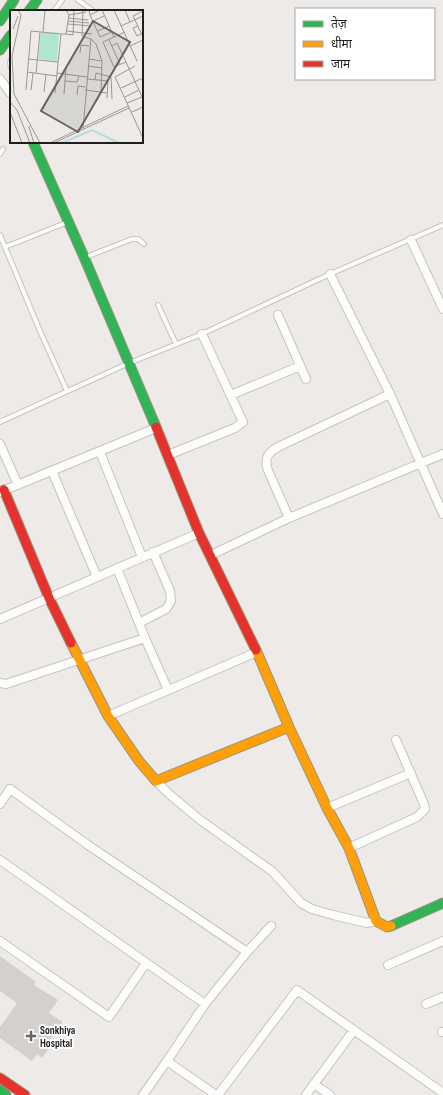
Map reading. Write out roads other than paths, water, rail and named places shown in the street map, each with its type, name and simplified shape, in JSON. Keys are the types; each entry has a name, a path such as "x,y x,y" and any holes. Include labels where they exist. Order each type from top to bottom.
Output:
{"street":[{"path":"0,21 14,0"},
{"path":"30,10 37,0"},
{"path":"0,50 10,36"},
{"path":"0,79 10,93"},
{"path":"33,143 84,257 168,455 199,533 257,652 288,727 327,808 349,848 376,921"},
{"path":"411,240 443,309"},
{"path":"330,274 390,394 443,514"},
{"path":"278,315 306,379"},
{"path":"168,455 235,428 243,422 202,334"},
{"path":"231,395 300,366"},
{"path":"289,518 267,468 266,460 269,453 278,447 390,394"},
{"path":"156,428 2,491 49,598 108,716 139,760 169,794 199,819 273,872 301,903 312,909 334,915 367,923 376,921 387,926 395,925 443,903"},
{"path":"0,444 18,485"},
{"path":"100,452 142,557"},
{"path":"211,555 289,518 443,454"},
{"path":"52,471 97,577"},
{"path":"0,619 199,533"},
{"path":"139,623 166,609 171,601 170,591 153,552"},
{"path":"117,568 168,690"},
{"path":"0,683 6,684 145,638"},
{"path":"108,716 257,652"},
{"path":"156,781 288,727"},
{"path":"349,848 417,817 423,813 425,809 396,740"},
{"path":"327,808 411,773"},
{"path":"0,804 10,789 246,952"},
{"path":"0,860 205,1004"},
{"path":"143,1095 205,1004 246,952 271,926"},
{"path":"0,940 109,1017 146,963"},
{"path":"388,965 443,941"},
{"path":"167,1061 217,1095 297,990 443,1093"},
{"path":"426,1004 443,997"},
{"path":"306,1095 354,1030"},
{"path":"0,1078 25,1095"},
{"path":"314,1084 330,1095"},
{"path":"0,1090 6,1095"}],"lane":[{"path":"55,10 62,0"},
{"path":"78,0 92,10"},
{"path":"0,154 3,149"},
{"path":"5,247 69,222"},
{"path":"0,420 202,334 330,274 443,225"},
{"path":"0,235 66,391"},
{"path":"84,257 132,239 138,239 144,244"},
{"path":"158,304 176,344"}],"place":[{"name":"Sonkhiya Hospital","path":"31,1036"}]}
